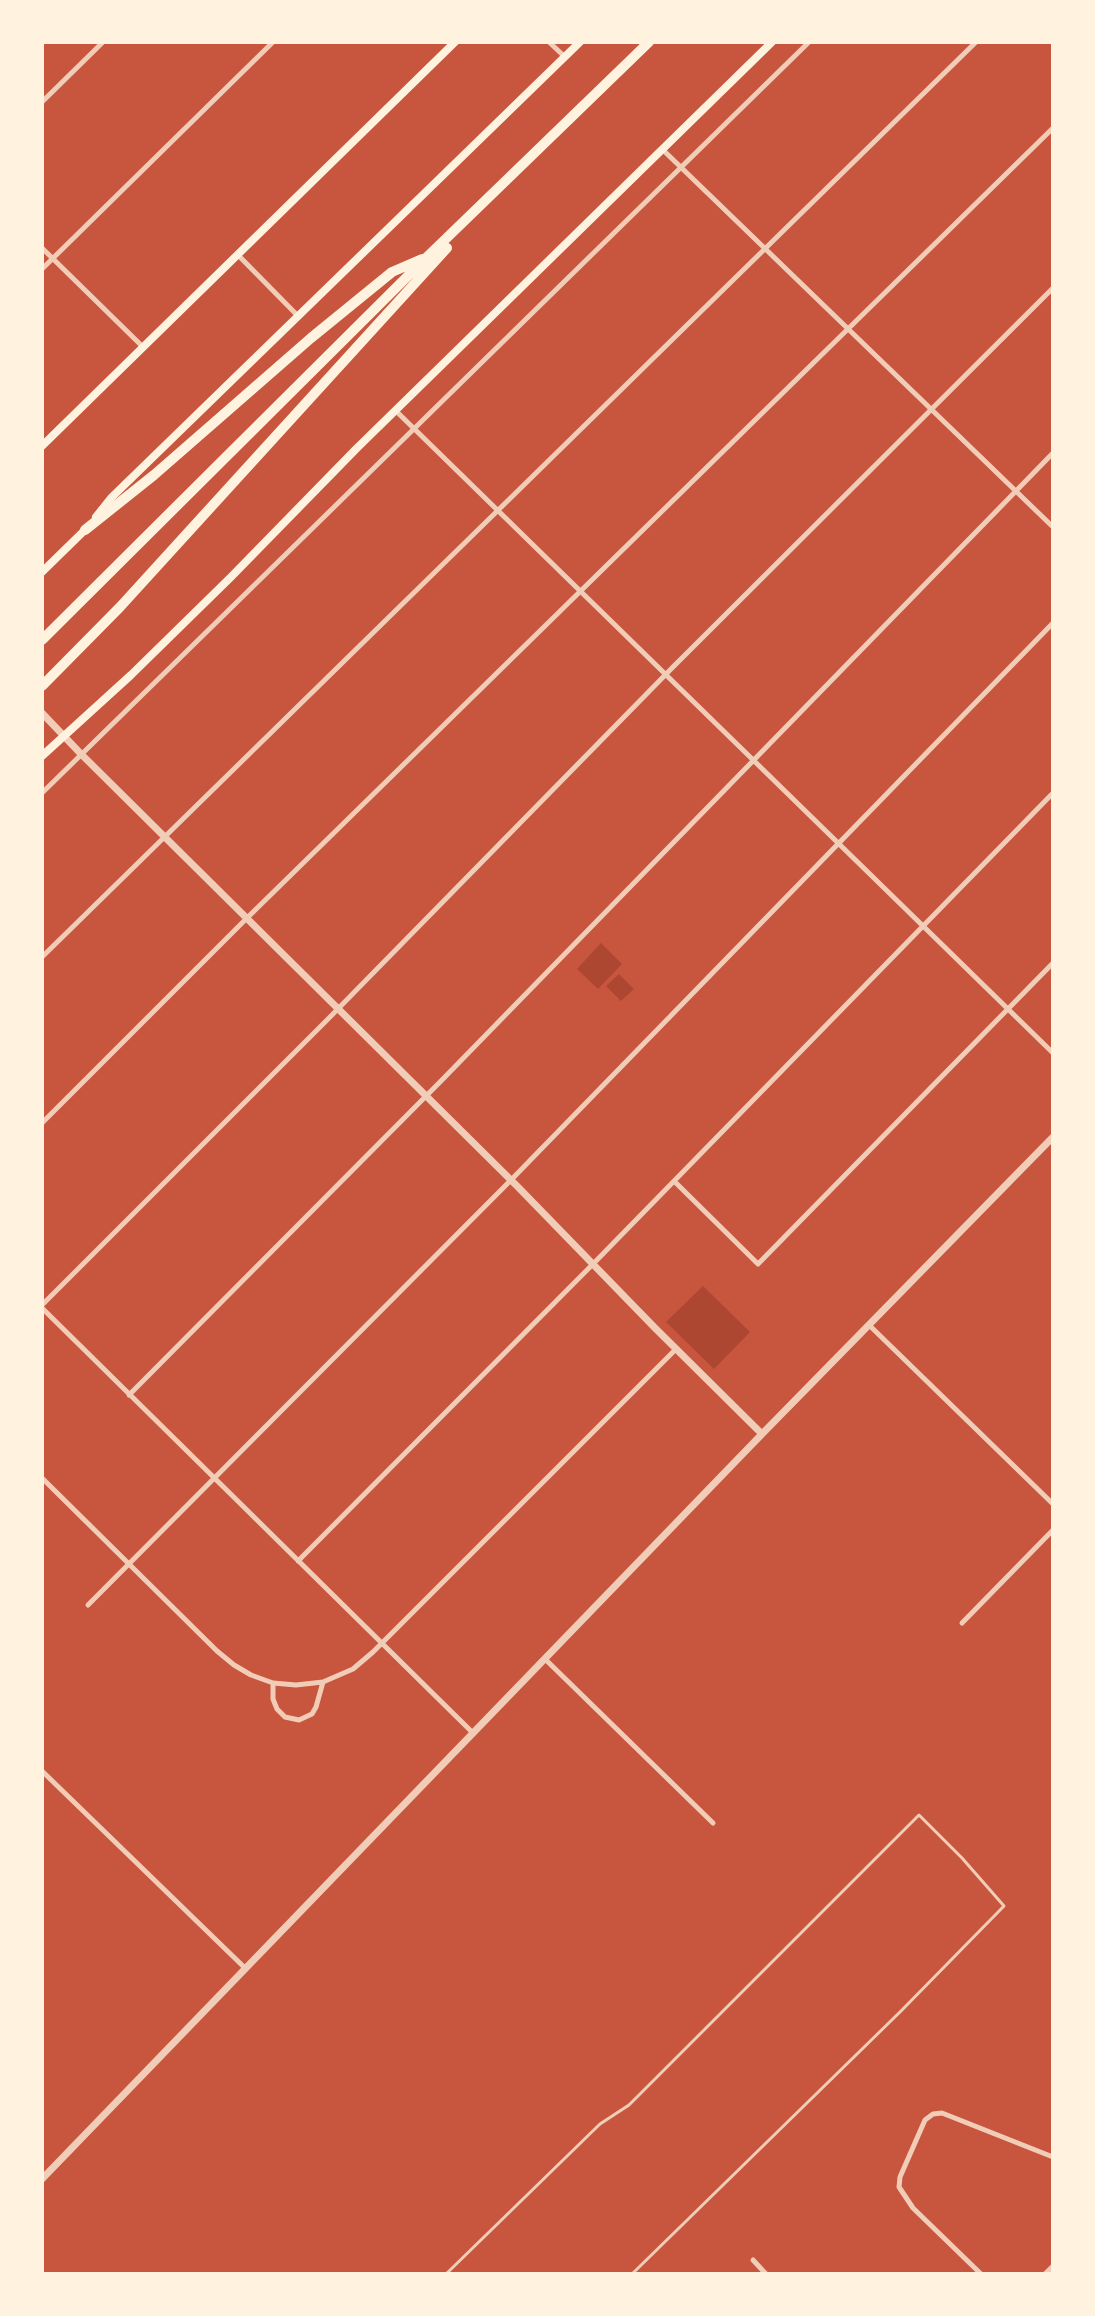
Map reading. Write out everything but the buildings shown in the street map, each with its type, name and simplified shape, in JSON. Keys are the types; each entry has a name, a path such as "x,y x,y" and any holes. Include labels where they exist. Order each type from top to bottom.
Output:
{"highway":[{"path":"42,640 428,257 650,42"},
{"path":"42,686 120,607 504,184"},
{"path":"85,530 154,475 311,338 392,272 428,257"}],"main road":[{"path":"42,446 455,42"},
{"path":"42,572 85,530 112,497 580,42"},
{"path":"42,756 231,577 395,410 772,42"}],"street":[{"path":"42,102 103,42"},
{"path":"42,269 273,42"},
{"path":"549,42 565,57"},
{"path":"42,793 809,42"},
{"path":"42,957 973,43"},
{"path":"42,1123 247,918 1053,128"},
{"path":"662,149 1053,527"},
{"path":"42,248 143,347"},
{"path":"237,254 299,317"},
{"path":"473,1733 42,1307 338,1009 665,674 1053,288"},
{"path":"395,410 1053,1053"},
{"path":"129,1395 427,1096 1053,453"},
{"path":"88,1605 511,1180 1053,623"},
{"path":"42,713 511,1180 762,1434"},
{"path":"298,1561 593,1264 1053,793"},
{"path":"674,1181 758,1264 1053,963"},
{"path":"42,2179 762,1434 1053,1137"},
{"path":"869,1325 1053,1504"},
{"path":"42,1478 226,1659 251,1675 273,1683 296,1685 323,1682 353,1669 382,1644 676,1349"},
{"path":"962,1623 1053,1530"},
{"path":"545,1659 712,1823"},
{"path":"273,1683 273,1699 277,1709 285,1717 299,1720 312,1714 323,1682"},
{"path":"42,1771 246,1969"},
{"path":"981,2274 913,2208 900,2187 900,2177 925,2120 933,2114 942,2113 1053,2157"},
{"path":"753,2260 766,2274"},
{"path":"1045,2274 1053,2266"}],"lane":[{"path":"446,2274 600,2124 629,2105 919,1815 962,1858 1004,1906 893,2019 632,2274"}],"shaded area":[{"path":"601,943 622,964 598,989 577,969"},
{"path":"619,974 634,989 621,1001 606,986"},
{"path":"703,1286 750,1332 714,1369 666,1322"}]}
